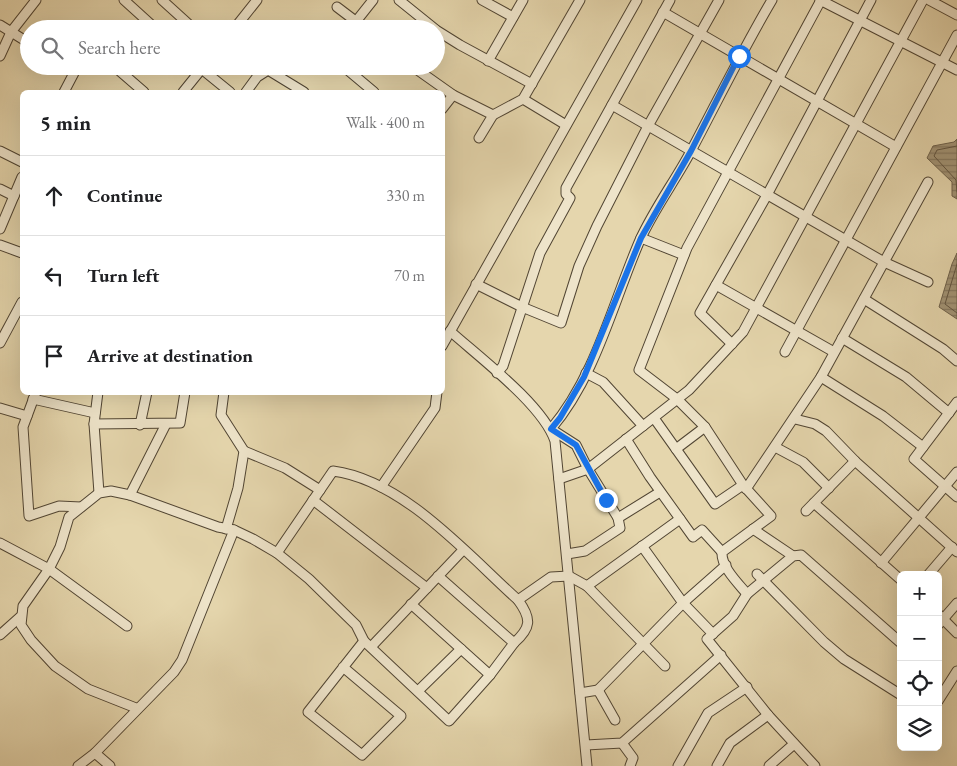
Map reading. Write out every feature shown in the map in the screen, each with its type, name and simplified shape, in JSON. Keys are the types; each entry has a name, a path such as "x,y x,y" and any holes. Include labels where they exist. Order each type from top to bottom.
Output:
{"street":[{"path":"20,20 36,0"},
{"path":"124,0 146,20"},
{"path":"162,0 184,20"},
{"path":"241,20 257,0"},
{"path":"357,20 373,0"},
{"path":"399,0 425,20"},
{"path":"482,0 513,17"},
{"path":"488,61 523,0"},
{"path":"479,138 493,115 523,99 580,0"},
{"path":"445,340 637,0"},
{"path":"497,373 503,366 540,253 570,198 566,194 566,188 670,0"},
{"path":"476,284 522,307 561,323 579,266 648,126 719,0"},
{"path":"551,429 560,418 586,373 641,238 691,151 739,56 772,0"},
{"path":"722,552 771,516 744,487 705,427 677,399 639,370 684,255 821,0 957,70"},
{"path":"732,344 700,313 768,195 871,0"},
{"path":"559,479 588,469 690,390 743,332 902,42 923,0"},
{"path":"929,0 957,15"},
{"path":"337,7 349,20"},
{"path":"663,12 896,147"},
{"path":"0,56 11,32 20,20"},
{"path":"0,25 20,38"},
{"path":"445,35 488,61 532,84"},
{"path":"785,352 957,35"},
{"path":"68,90 73,75"},
{"path":"124,75 142,90"},
{"path":"184,90 195,75"},
{"path":"210,75 228,90"},
{"path":"247,90 260,75"},
{"path":"276,75 301,90"},
{"path":"352,75 367,90"},
{"path":"425,75 453,95 493,115"},
{"path":"445,105 453,95"},
{"path":"523,99 566,125"},
{"path":"612,105 884,262 928,282"},
{"path":"0,151 20,161"},
{"path":"0,229 20,182"},
{"path":"654,418 715,504 744,487 795,419 821,377 928,182"},
{"path":"0,189 14,196"},
{"path":"641,238 684,255"},
{"path":"0,245 20,252"},
{"path":"716,285 834,352"},
{"path":"864,299 943,349 957,361"},
{"path":"0,343 20,306"},
{"path":"450,331 515,389 551,429 576,445 588,469 618,518 620,528 585,551 567,554"},
{"path":"842,338 906,377 949,413"},
{"path":"586,373 603,382 643,426"},
{"path":"821,377 883,416 923,447"},
{"path":"98,395 94,424 99,494"},
{"path":"140,425 146,395"},
{"path":"94,424 140,425 180,423 185,395"},
{"path":"224,395 221,415 244,451 286,468 320,490"},
{"path":"381,487 435,408 437,395"},
{"path":"81,507 59,506 29,516 23,427 34,396 95,413"},
{"path":"957,402 914,458 957,497"},
{"path":"0,408 27,416"},
{"path":"795,419 815,424 826,431 855,461 954,550 932,571"},
{"path":"130,495 166,424"},
{"path":"676,449 705,427"},
{"path":"551,429 555,441 587,766"},
{"path":"626,439 660,492 693,537 702,530 722,552 722,558 726,566 746,594"},
{"path":"775,447 803,462 829,488"},
{"path":"78,766 95,753 136,708 174,672 182,660 230,529 244,451"},
{"path":"806,511 855,461"},
{"path":"136,708 88,689 55,666 31,640 21,625 20,617 27,598 49,569 60,547 69,517 99,494 111,491 130,495 230,529 277,553 309,579 356,625 367,644 449,720 490,675 514,643 526,632 528,622 525,610 518,600 463,550 424,515 381,487 350,473 333,471 277,553"},
{"path":"882,563 957,472"},
{"path":"618,518 660,492"},
{"path":"313,500 427,588"},
{"path":"814,503 897,576"},
{"path":"587,586 680,519"},
{"path":"753,530 794,556"},
{"path":"0,543 49,569 126,626"},
{"path":"642,546 683,603 713,634"},
{"path":"343,667 401,716 362,755 308,712 343,667 411,604 463,550"},
{"path":"815,766 768,715 707,639 733,616 746,594 760,577 794,556 801,555 897,639"},
{"path":"580,694 598,690 683,603 726,566"},
{"path":"438,576 514,643"},
{"path":"518,600 551,577 569,576 587,586 665,666"},
{"path":"760,577 824,642 844,659 897,693"},
{"path":"942,617 957,603"},
{"path":"411,604 490,675"},
{"path":"0,635 20,617"},
{"path":"942,621 957,633"},
{"path":"418,691 461,649"},
{"path":"586,745 622,743 721,655"},
{"path":"942,695 957,671"},
{"path":"678,766 708,713 747,687"},
{"path":"598,690 615,720"},
{"path":"717,766 730,743 768,715"},
{"path":"622,743 633,758 630,766"},
{"path":"769,766 794,744"},
{"path":"95,753 110,766"}],"water":[{"path":"957,139 957,199 952,196 952,182 927,158 933,146 954,142"},
{"path":"957,253 957,319 939,307"}],"route":[{"path":"606,500 576,445 551,429 560,418 584,377 641,238 691,151 739,56"}]}
